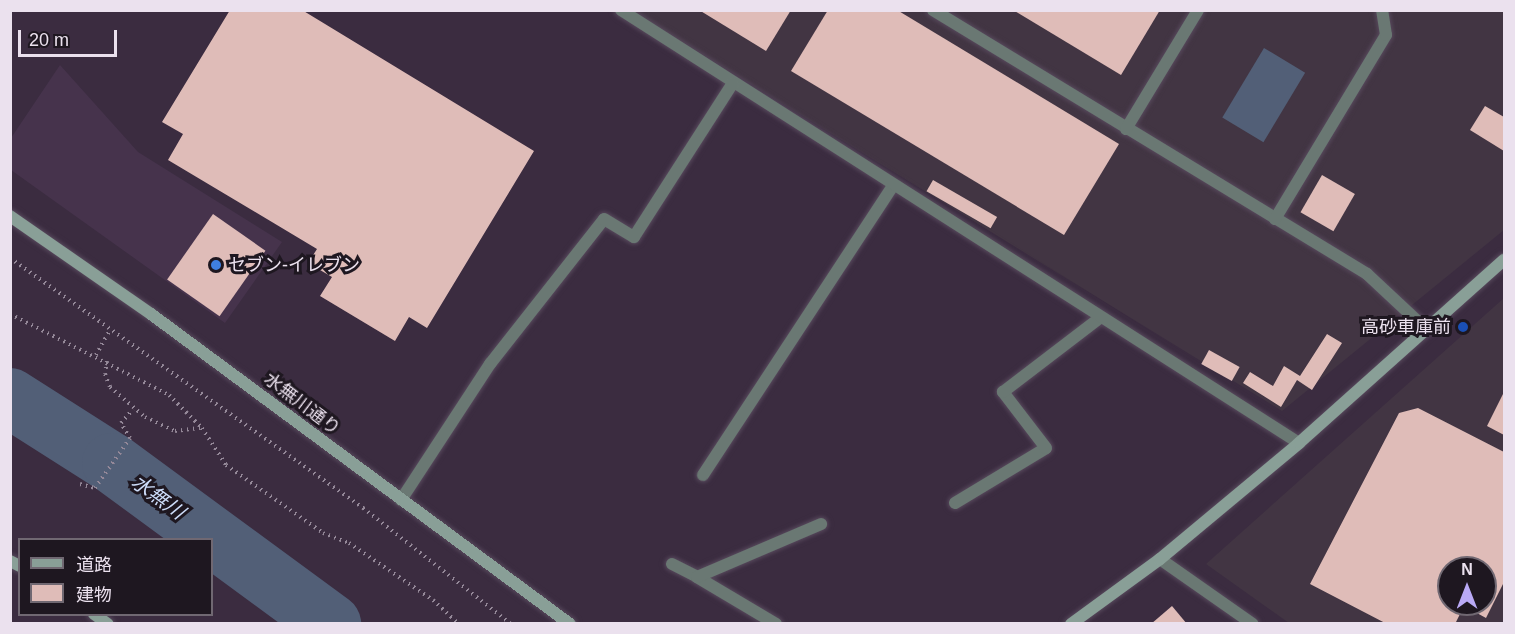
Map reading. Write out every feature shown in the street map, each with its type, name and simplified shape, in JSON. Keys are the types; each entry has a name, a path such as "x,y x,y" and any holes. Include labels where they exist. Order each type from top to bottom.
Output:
{"street":[{"path":"621,10 893,186 1299,443"},
{"path":"933,10 948,14 1126,129 1367,274 1426,329"},
{"path":"1126,129 1198,10"},
{"path":"1275,219 1386,35 1382,10"},
{"path":"401,500 490,364 604,219 634,237 733,83"},
{"path":"703,475 893,186"},
{"name":"水無川通り","path":"10,216 151,314 570,624"},
{"path":"1071,624 1160,559 1299,443 1504,260"},
{"path":"955,503 1046,448 1003,392 1101,317"},
{"path":"697,577 821,524"},
{"path":"1160,559 1253,624"},
{"path":"672,564 776,624"}],"path":[{"path":"10,258 363,508 511,624"},
{"path":"10,314 107,361 169,395 202,428 226,465 323,533 358,550 459,624"},
{"path":"96,356 111,330"},
{"path":"107,361 105,374 110,387 133,409 175,431 202,428"},
{"path":"80,484 95,488 130,438 122,423 133,409"}],"shaded area":[{"path":"632,11 1504,11 1504,230 1282,411"},
{"path":"60,65 138,152 282,242 225,323 11,170 11,138"},
{"path":"1504,298 1504,623 1289,623 1206,564"}],"water":[{"path":"1264,48 1305,73 1263,142 1222,117"}],"building":[{"path":"230,10 302,10 534,151 427,328 409,317 395,341 320,296 332,277 308,263 317,249 168,160 183,134 162,122"},
{"path":"699,10 791,10 766,51"},
{"path":"828,10 897,10 1119,144 1064,235 791,71"},
{"path":"1013,10 1160,10 1121,75"},
{"path":"1485,106 1504,117 1504,151 1470,130"},
{"path":"1322,175 1355,194 1333,231 1300,212"},
{"path":"933,180 997,217 991,228 926,191"},
{"name":"セブン-イレブン","path":"213,214 265,251 220,316 167,280"},
{"path":"1327,334 1342,343 1312,390 1297,380 1281,407 1243,383 1250,372 1273,386 1284,366 1300,376"},
{"path":"1209,350 1240,367 1232,381 1201,364"},
{"path":"1504,392 1504,435 1487,426"},
{"path":"1418,408 1504,452 1504,582 1497,596 1497,556 1437,556 1437,616 1459,616 1455,624 1387,624 1310,584 1399,413"},
{"path":"1172,606 1187,624 1151,624"}],"waterway":[{"name":"水無川","path":"10,398 112,463 331,624"}],"place":[{"name":"セブン-イレブン","path":"216,265"},
{"name":"高砂車庫前","path":"1463,327"}]}
